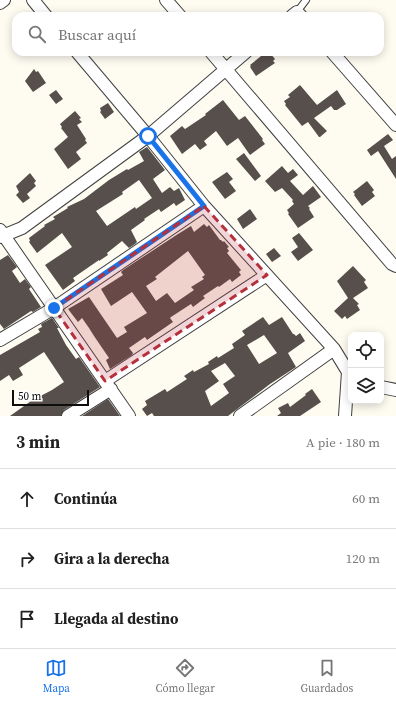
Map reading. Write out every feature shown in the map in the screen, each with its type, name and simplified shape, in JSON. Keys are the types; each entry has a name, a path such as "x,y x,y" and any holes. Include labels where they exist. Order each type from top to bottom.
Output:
{"street":[{"path":"0,3 4,0"},
{"path":"33,0 43,12"},
{"path":"166,0 176,12"},
{"path":"80,56 148,136 204,206 334,348 348,372"},
{"path":"214,56 392,264 396,266"},
{"path":"129,416 1,234 22,228 148,136 225,68 241,56"},
{"path":"336,56 396,125"},
{"path":"0,340 54,308 204,206"},
{"path":"68,416 108,385 267,275"},
{"path":"240,416 334,348"},
{"path":"384,388 396,390"},
{"path":"345,416 348,394"}],"lane":[{"path":"298,12 306,0"}],"highlighted area":[{"path":"204,206 267,275 105,381 54,308"}],"building":[{"path":"261,56 272,56 275,59 273,61 275,63 256,76 250,65"},
{"path":"34,69 36,72 38,71 46,83 33,92 25,81"},
{"path":"300,85 317,105 337,90 346,104 337,110 334,110 331,106 314,118 327,131 320,137 308,122 302,126 285,105 286,104 284,101 290,97 288,95"},
{"path":"56,90 63,99 56,104 49,95"},
{"path":"223,100 239,120 245,116 263,139 262,140 265,144 250,155 238,138 227,146 216,131 204,141 207,145 200,150 195,144 182,154 170,136 182,126 185,129 206,115 205,114"},
{"path":"108,103 114,112 105,119 100,112 100,108"},
{"path":"75,111 81,118 79,119 82,122 77,125 87,143 76,152 81,159 68,169 54,149 68,137 61,128 62,127 60,124"},
{"path":"388,134 393,140 384,146 392,159 396,156 396,179 378,151 371,156 367,150"},
{"path":"147,147 165,170 153,179 162,193 170,187 174,191 179,188 185,200 176,206 174,203 161,212 159,209 144,219 145,220 131,230 137,242 135,244 129,248 122,241 107,253 108,255 73,278 75,281 63,290 45,265 72,247 62,233 37,253 29,242 29,238 45,226 44,225 55,219 53,217 68,208 67,207 84,199 109,180 127,169 128,170 144,161 139,152","holes":["139,180 152,198 136,209 135,207 107,226 96,211 123,194 122,192"]},
{"path":"244,153 261,176 255,181 236,159"},
{"path":"282,166 288,173 293,169 298,175 290,181 303,195 313,186 321,197 308,206 314,217 298,228 288,214 289,213 287,210 294,204 292,201 293,200 282,188 275,192 265,181"},
{"path":"227,172 233,179 229,182 236,191 225,199 212,182"},
{"path":"30,173 36,181 34,183 36,186 27,194 30,198 23,203 16,195 19,192 16,186"},
{"path":"367,181 374,190 372,192 375,196 362,206 353,192"},
{"path":"250,209 257,219 243,229 237,219"},
{"path":"204,224 207,227 209,225 220,240 223,242 224,241 229,247 227,248 229,251 227,253 241,270 239,272 241,275 232,282 230,279 203,296 205,298 193,307 191,304 171,317 170,318 173,322 147,340 145,337 129,348 133,353 132,355 110,369 106,360 109,358 82,318 78,322 68,309 89,297 117,338 127,332 124,327 147,313 132,292 111,306 101,289 123,275 121,272 123,270 191,226 194,232","holes":["188,251 205,275 202,277 204,279 191,287 194,290 175,303 167,293 156,301 146,286 157,279 155,277"]},
{"path":"299,233 313,250 298,261 291,252 298,247 292,238"},
{"path":"274,248 281,256 272,262 266,254"},
{"path":"8,255 17,267 12,271 20,283 25,279 31,287 29,289 41,307 33,312 31,311 4,329 0,324 0,260"},
{"path":"353,266 366,280 364,282 368,288 353,298 359,304 357,305 360,310 347,319 345,316 342,319 334,311 348,298 337,281"},
{"path":"263,317 269,325 282,317 293,334 296,336 300,333 305,341 288,353 296,367 270,384 228,416 154,416 152,413 147,416 142,409 147,405 145,401 165,389 167,392 187,379 184,376 193,370 194,372 209,364 208,362 217,356 218,358 234,348 232,344 245,335 242,331","holes":["264,335 277,353 259,364 247,345","225,363 235,376 223,384 229,393 211,406 205,391 219,381 211,371"]},
{"path":"52,318 59,328 57,328 66,345 76,359 79,357 100,387 64,410 61,416 10,416 31,401 64,382 44,352 19,368 23,375 13,381 9,375 0,381 0,355 40,332 38,329 42,327 41,324"},
{"path":"312,389 321,402 300,416 277,416 281,413 278,408 288,403 290,407"},
{"path":"108,399 120,416 82,416"}],"route":[{"path":"54,308 204,206 148,136"}]}
